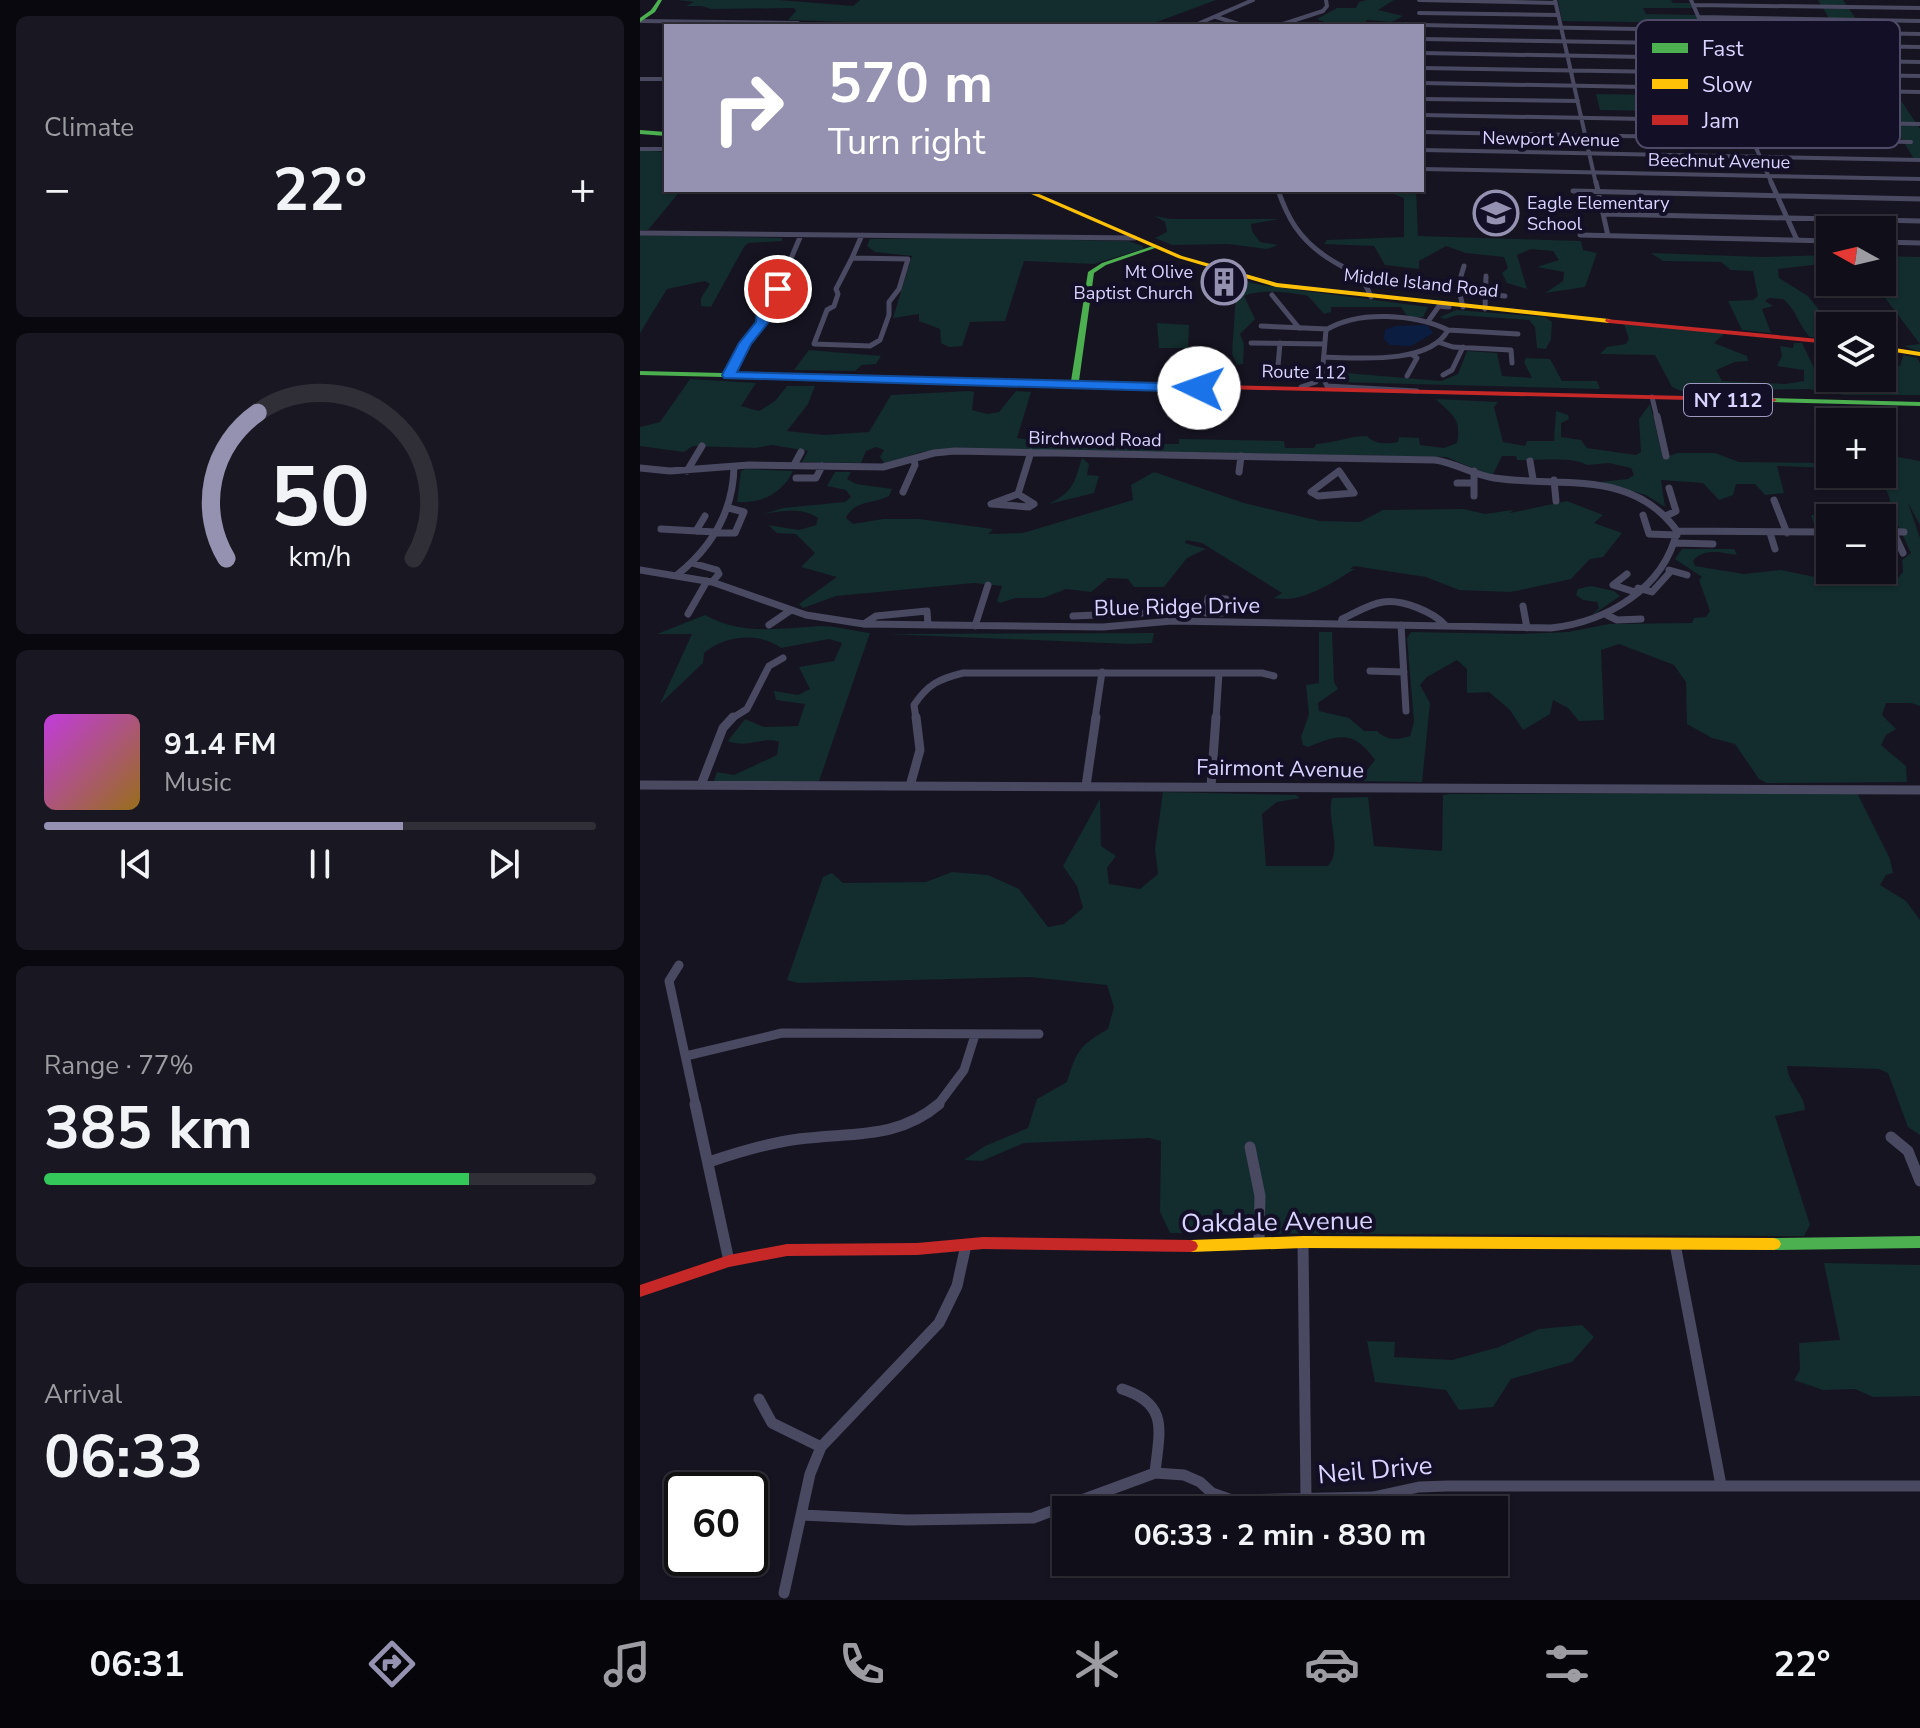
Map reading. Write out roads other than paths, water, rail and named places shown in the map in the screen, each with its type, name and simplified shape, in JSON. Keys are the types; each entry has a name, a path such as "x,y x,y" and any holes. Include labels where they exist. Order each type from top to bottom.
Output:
{"street":[{"path":"640,21 653,11 660,0"},
{"path":"1198,24 1253,0"},
{"path":"1283,24 1323,11 1327,6 1326,0"},
{"path":"1419,24 1419,0 1555,1 1608,236"},
{"path":"1700,20 1693,2 1920,8"},
{"path":"1419,13 1558,15"},
{"path":"1216,17 1239,24"},
{"path":"1699,17 1865,20"},
{"path":"640,21 798,23"},
{"path":"1900,21 1920,21"},
{"path":"1424,26 1636,29"},
{"path":"1900,34 1920,34"},
{"path":"1424,39 1636,43"},
{"path":"1900,47 1920,47"},
{"path":"1424,53 1636,57"},
{"path":"1900,62 1920,62"},
{"path":"1424,68 1636,71"},
{"path":"1900,76 1920,76"},
{"path":"640,79 664,79"},
{"path":"1424,83 1636,87"},
{"path":"1424,99 1578,101"},
{"path":"1424,115 1636,119"},
{"path":"1900,124 1920,124"},
{"path":"640,132 664,134"},
{"path":"1424,132 1636,137"},
{"path":"1900,142 1911,142"},
{"path":"1756,148 1797,240"},
{"path":"640,149 664,149"},
{"name":"Newport Avenue","path":"1424,150 1920,160"},
{"name":"Beechnut Avenue","path":"1424,169 1920,179"},
{"path":"1573,191 1920,199"},
{"name":"Middle Island Road","path":"1030,192 1155,247 1222,271 1276,285 1422,303 1816,341"},
{"path":"1279,192 1289,221 1323,255 1365,280 1371,297"},
{"path":"1603,214 1920,221"},
{"path":"640,233 1135,238"},
{"path":"729,375 745,343 762,323 763,306 768,296 778,289 801,235"},
{"path":"850,258 908,259 899,289 889,302 889,315 880,340 870,346 814,344 827,310 834,306 838,294 836,289 850,258 862,235"},
{"path":"1580,235 1816,241"},
{"path":"1896,242 1920,243"},
{"path":"1075,383 1091,272 1104,264 1155,247"},
{"path":"1428,320 1439,306 1464,307 1458,286 1464,266"},
{"path":"1485,309 1486,276"},
{"path":"1484,294 1505,296"},
{"path":"1272,295 1299,328"},
{"path":"1422,303 1433,307 1428,320"},
{"path":"1261,326 1327,329 1337,322 1351,320 1428,320 1448,330 1518,334"},
{"path":"1327,329 1322,381 1327,386 1407,388 1422,392"},
{"path":"1324,357 1411,354 1438,342 1448,330"},
{"path":"1438,342 1511,350 1512,363"},
{"path":"1251,343 1325,344"},
{"path":"1277,377 1280,343"},
{"path":"1443,375 1452,370 1463,347"},
{"path":"1896,350 1920,354"},
{"path":"1407,376 1417,358 1411,354"},
{"path":"1239,389 1308,387 1316,382 1317,368 1324,357"},
{"name":"Route 112","path":"640,373 1920,404"},
{"path":"1652,397 1666,456"},
{"path":"687,471 702,446"},
{"name":"Birchwood Road","path":"642,470 687,471 794,465 883,467 943,451 1435,460 1455,463 1494,478 1554,480 1623,492 1651,503 1666,516 1676,536"},
{"path":"794,465 801,452"},
{"path":"1018,494 1031,452"},
{"path":"1239,472 1241,456"},
{"path":"1339,471 1311,492 1318,496 1354,493 1339,471 1340,458"},
{"path":"903,492 915,465 914,459"},
{"path":"1530,461 1533,479"},
{"path":"796,478 816,478 822,466"},
{"path":"677,575 692,563 729,508 733,496 734,467"},
{"path":"1474,471 1474,496"},
{"path":"1554,480 1556,501"},
{"path":"1457,483 1473,483"},
{"path":"1666,516 1676,511 1669,488"},
{"path":"1018,494 1034,504 1029,507 991,504 1018,494"},
{"path":"1774,500 1787,533"},
{"path":"661,529 735,533 744,512 729,508"},
{"path":"1643,515 1649,534 1816,532"},
{"path":"696,531 705,516"},
{"path":"1896,531 1904,532"},
{"path":"1770,533 1775,549"},
{"path":"1676,536 1713,544"},
{"name":"Blue Ridge Drive","path":"640,570 709,582 831,621 864,624 1103,627 1205,617 1527,628 1572,626 1607,615 1658,567 1676,536"},
{"path":"1896,538 1903,553"},
{"path":"688,614 709,582 719,574 717,570 692,563"},
{"path":"1658,567 1687,575"},
{"path":"1627,574 1613,585 1652,592 1671,571"},
{"path":"975,626 988,585"},
{"path":"1341,624 1342,619 1387,600 1437,616 1446,626"},
{"path":"1523,606 1527,628"},
{"path":"769,625 791,610"},
{"path":"864,624 876,616 927,611 928,625"},
{"path":"1103,627 1105,613"},
{"path":"1073,616 1142,613"},
{"path":"1607,615 1617,620 1641,619"},
{"path":"1401,625 1406,711"},
{"path":"701,785 723,728 733,717 747,709 769,666 783,658"},
{"path":"1370,671 1404,672"},
{"path":"1086,786 1102,672"},
{"path":"910,786 920,750 914,705 925,688 937,679 963,673 1219,673 1274,676"},
{"path":"1211,786 1219,673"},
{"name":"Fairmont Avenue","path":"640,785 1920,790"},
{"path":"679,965 669,981 729,1261"},
{"path":"686,1056 782,1033 1039,1034"},
{"path":"709,1162 795,1139 882,1133 908,1124 943,1102 958,1085 968,1068 975,1035"},
{"path":"1891,1137 1908,1151 1920,1181"},
{"path":"1250,1147 1260,1196 1259,1243"},
{"path":"1303,1242 1306,1496"},
{"name":"Oakdale Avenue","path":"640,1291 729,1261 787,1250 917,1249 966,1245 1146,1247 1303,1242 1920,1242"},
{"path":"1675,1244 1721,1485"},
{"path":"784,1593 810,1474 821,1447 939,1323 951,1305 961,1278 966,1245"},
{"path":"1122,1389 1143,1393 1159,1417 1155,1473"},
{"path":"759,1399 772,1423 821,1447"},
{"name":"Neil Drive","path":"802,1515 907,1520 1033,1518 1155,1473 1184,1475 1221,1496"},
{"name":"Neil Drive","path":"1378,1496 1419,1487 1920,1486"}],"water":[{"path":"1427,325 1433,333 1411,346 1390,345 1384,339 1385,330 1395,326"}],"place":[{"name":"Eagle Elementary School","path":"1496,213"},
{"name":"Mt Olive Baptist Church","path":"1224,282"}]}
